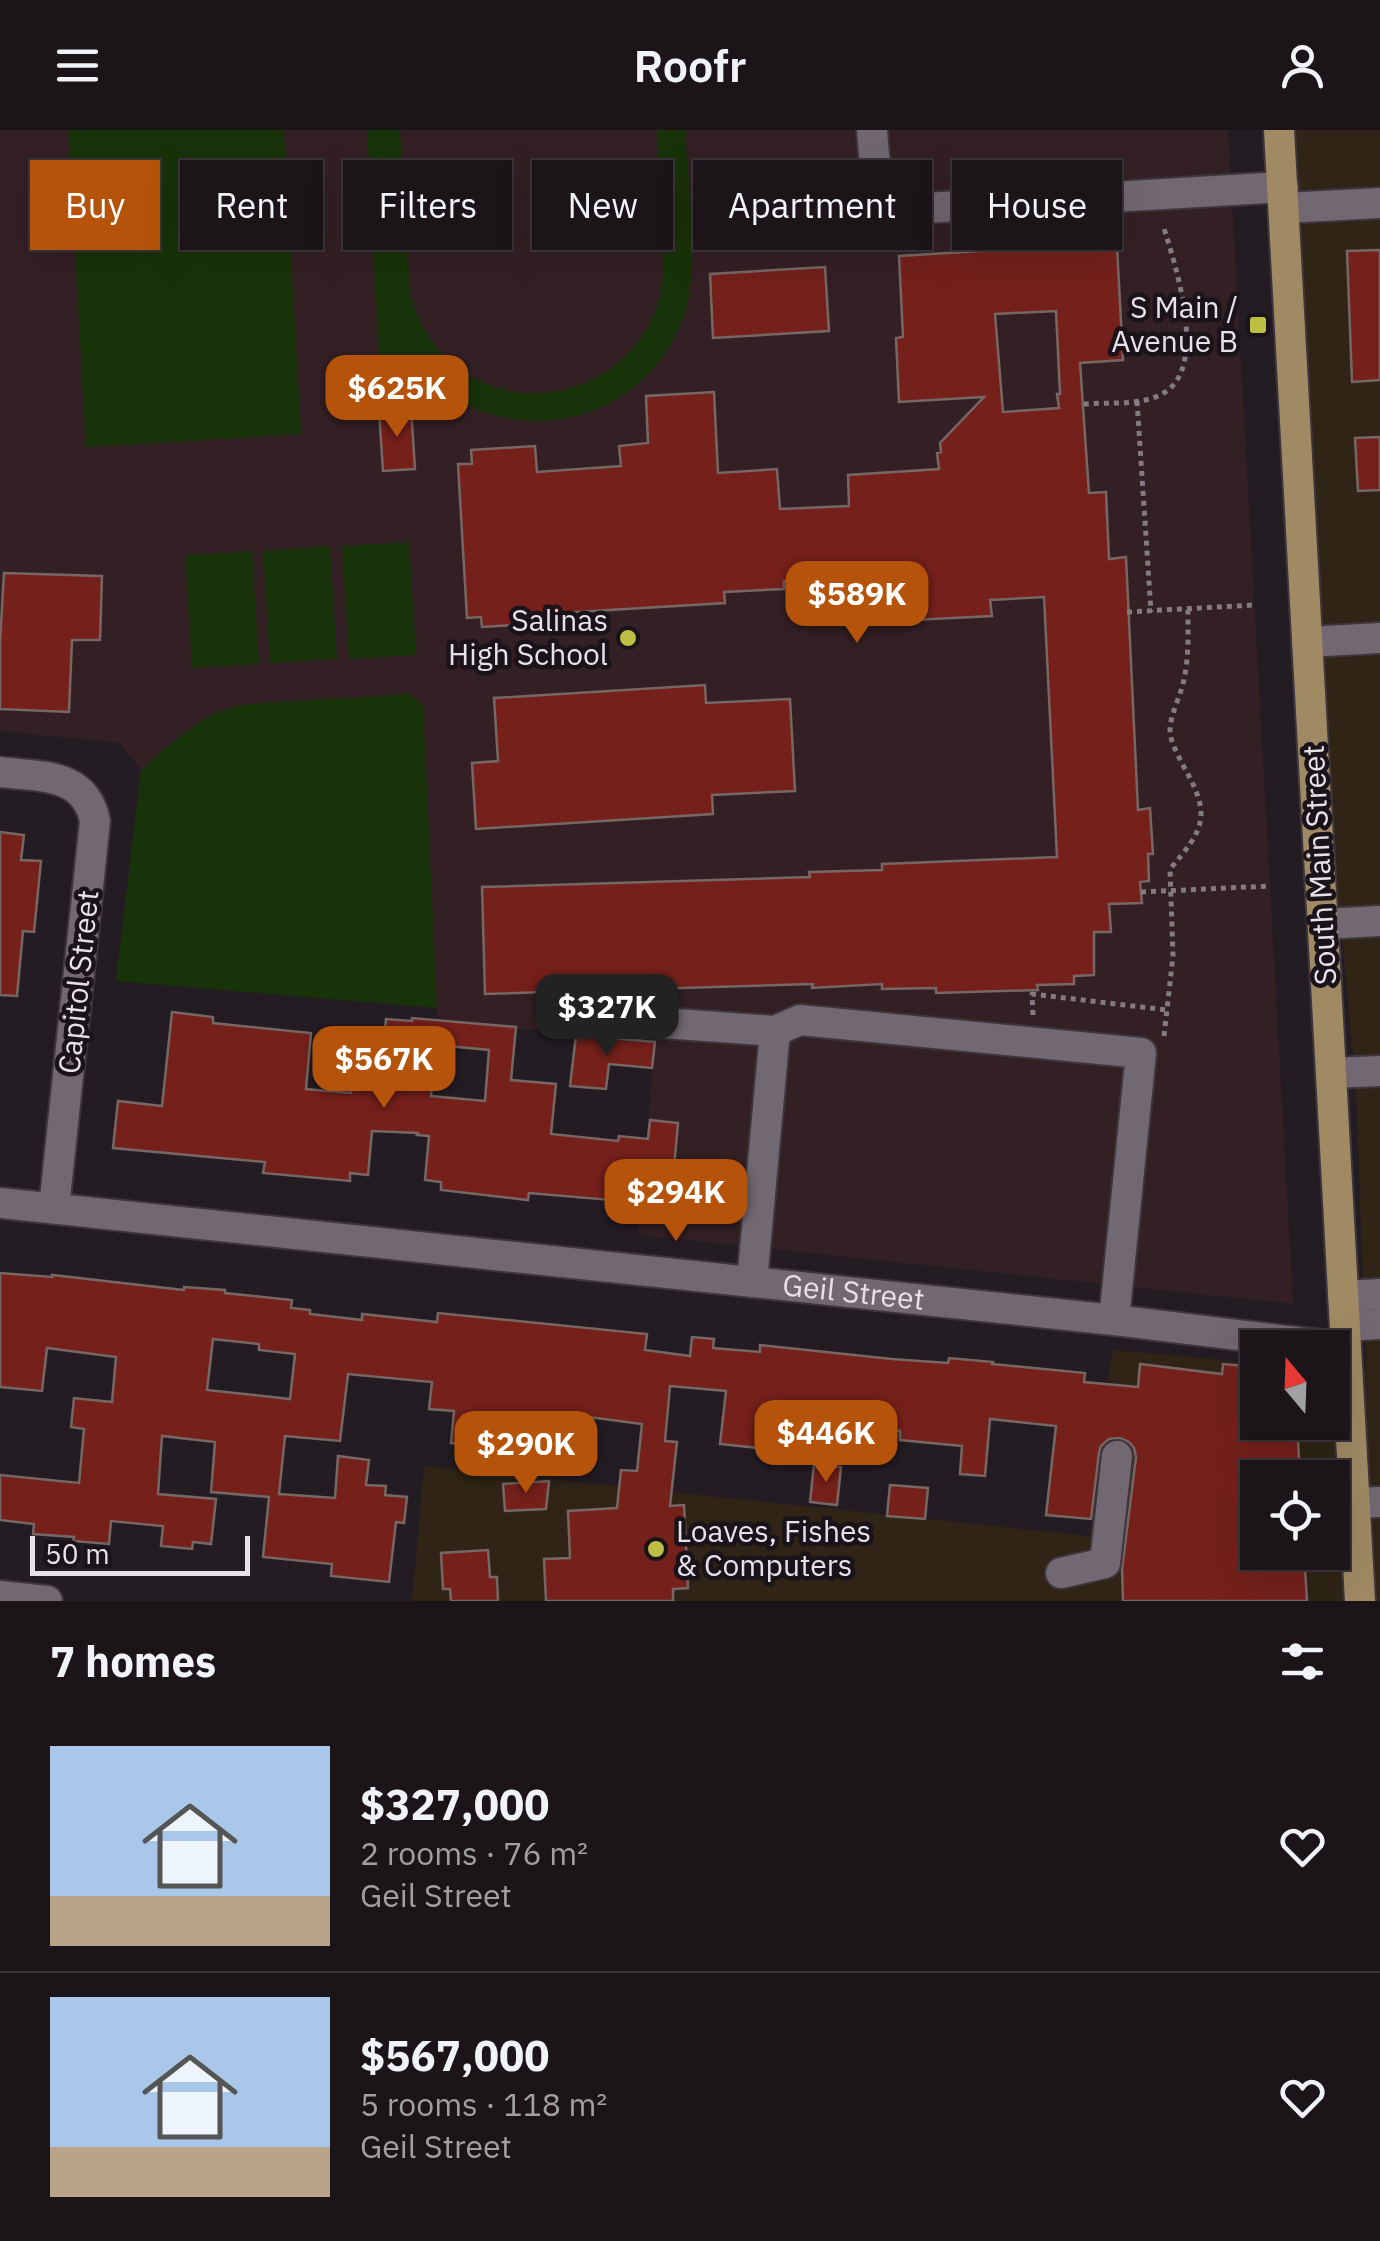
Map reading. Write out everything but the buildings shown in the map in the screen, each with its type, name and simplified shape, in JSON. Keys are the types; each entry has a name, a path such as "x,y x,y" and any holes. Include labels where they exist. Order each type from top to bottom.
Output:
{"main road":[{"name":"South Main Street","path":"1280,130 1345,1323 1367,1502 1360,1601"}],"street":[{"path":"872,130 878,179 893,198 906,206 1283,197 1380,203"},
{"path":"1307,642 1380,638"},
{"name":"Capitol Street","path":"0,772 70,783 92,806 95,821 54,1208"},
{"path":"1323,924 1380,922"},
{"path":"566,1016 775,1031 800,1020 1141,1053 1114,1320"},
{"path":"752,1282 775,1031"},
{"path":"1332,1073 1380,1070"},
{"name":"Geil Street","path":"0,1203 1114,1320 1345,1323"},
{"path":"1345,1323 1380,1294"},
{"path":"1345,1323 1380,1324"},
{"path":"1061,1573 1104,1564 1117,1456"}],"path":[{"path":"1084,404 1161,395 1183,369 1186,318 1162,225"},
{"path":"1137,400 1151,612"},
{"path":"1128,612 1254,606"},
{"path":"1163,1050 1173,956 1170,869 1192,843 1201,824 1196,789 1170,736 1185,676 1188,610"},
{"path":"1141,892 1270,886"}],"shaded area":[{"name":"Salinas High School","path":"0,130 1228,130 1293,1304 638,1235 655,1042 439,1021 437,1008 116,981 141,769 120,743 0,731"},
{"path":"1266,130 1380,130 1380,1601 412,1601 424,1466 1090,1536 1112,1350 1240,1361 1240,1440 1350,1440 1350,1369 1366,1369 1356,1087"}],"green space":[{"path":"68,130 284,130 286,160 180,160 180,250 291,250 301,434 86,447 75,250 160,250 160,160 70,160"},
{"path":"367,130 400,130 402,160 369,160"},
{"path":"657,130 685,130 692,223 689,294 685,313 665,353 637,385 603,406 565,418 525,420 484,412 447,393 413,364 414,394 381,395 373,250 407,250 410,294 419,319 443,355 470,376 500,389 531,393 563,390 592,379 619,362 641,337 657,307 663,250 673,250 673,160 658,160"},
{"path":"409,542 416,655 349,659 342,546"},
{"path":"330,546 337,659 270,663 263,551"},
{"path":"252,551 259,664 192,668 185,555"},
{"path":"411,694 423,706 437,1008 116,981 141,769 190,729 231,708"}],"place":[{"name":"S Main / Avenue B","path":"1258,325"},
{"name":"Salinas High School","path":"628,638"},
{"name":"Loaves, Fishes & Computers","path":"656,1549"}]}
